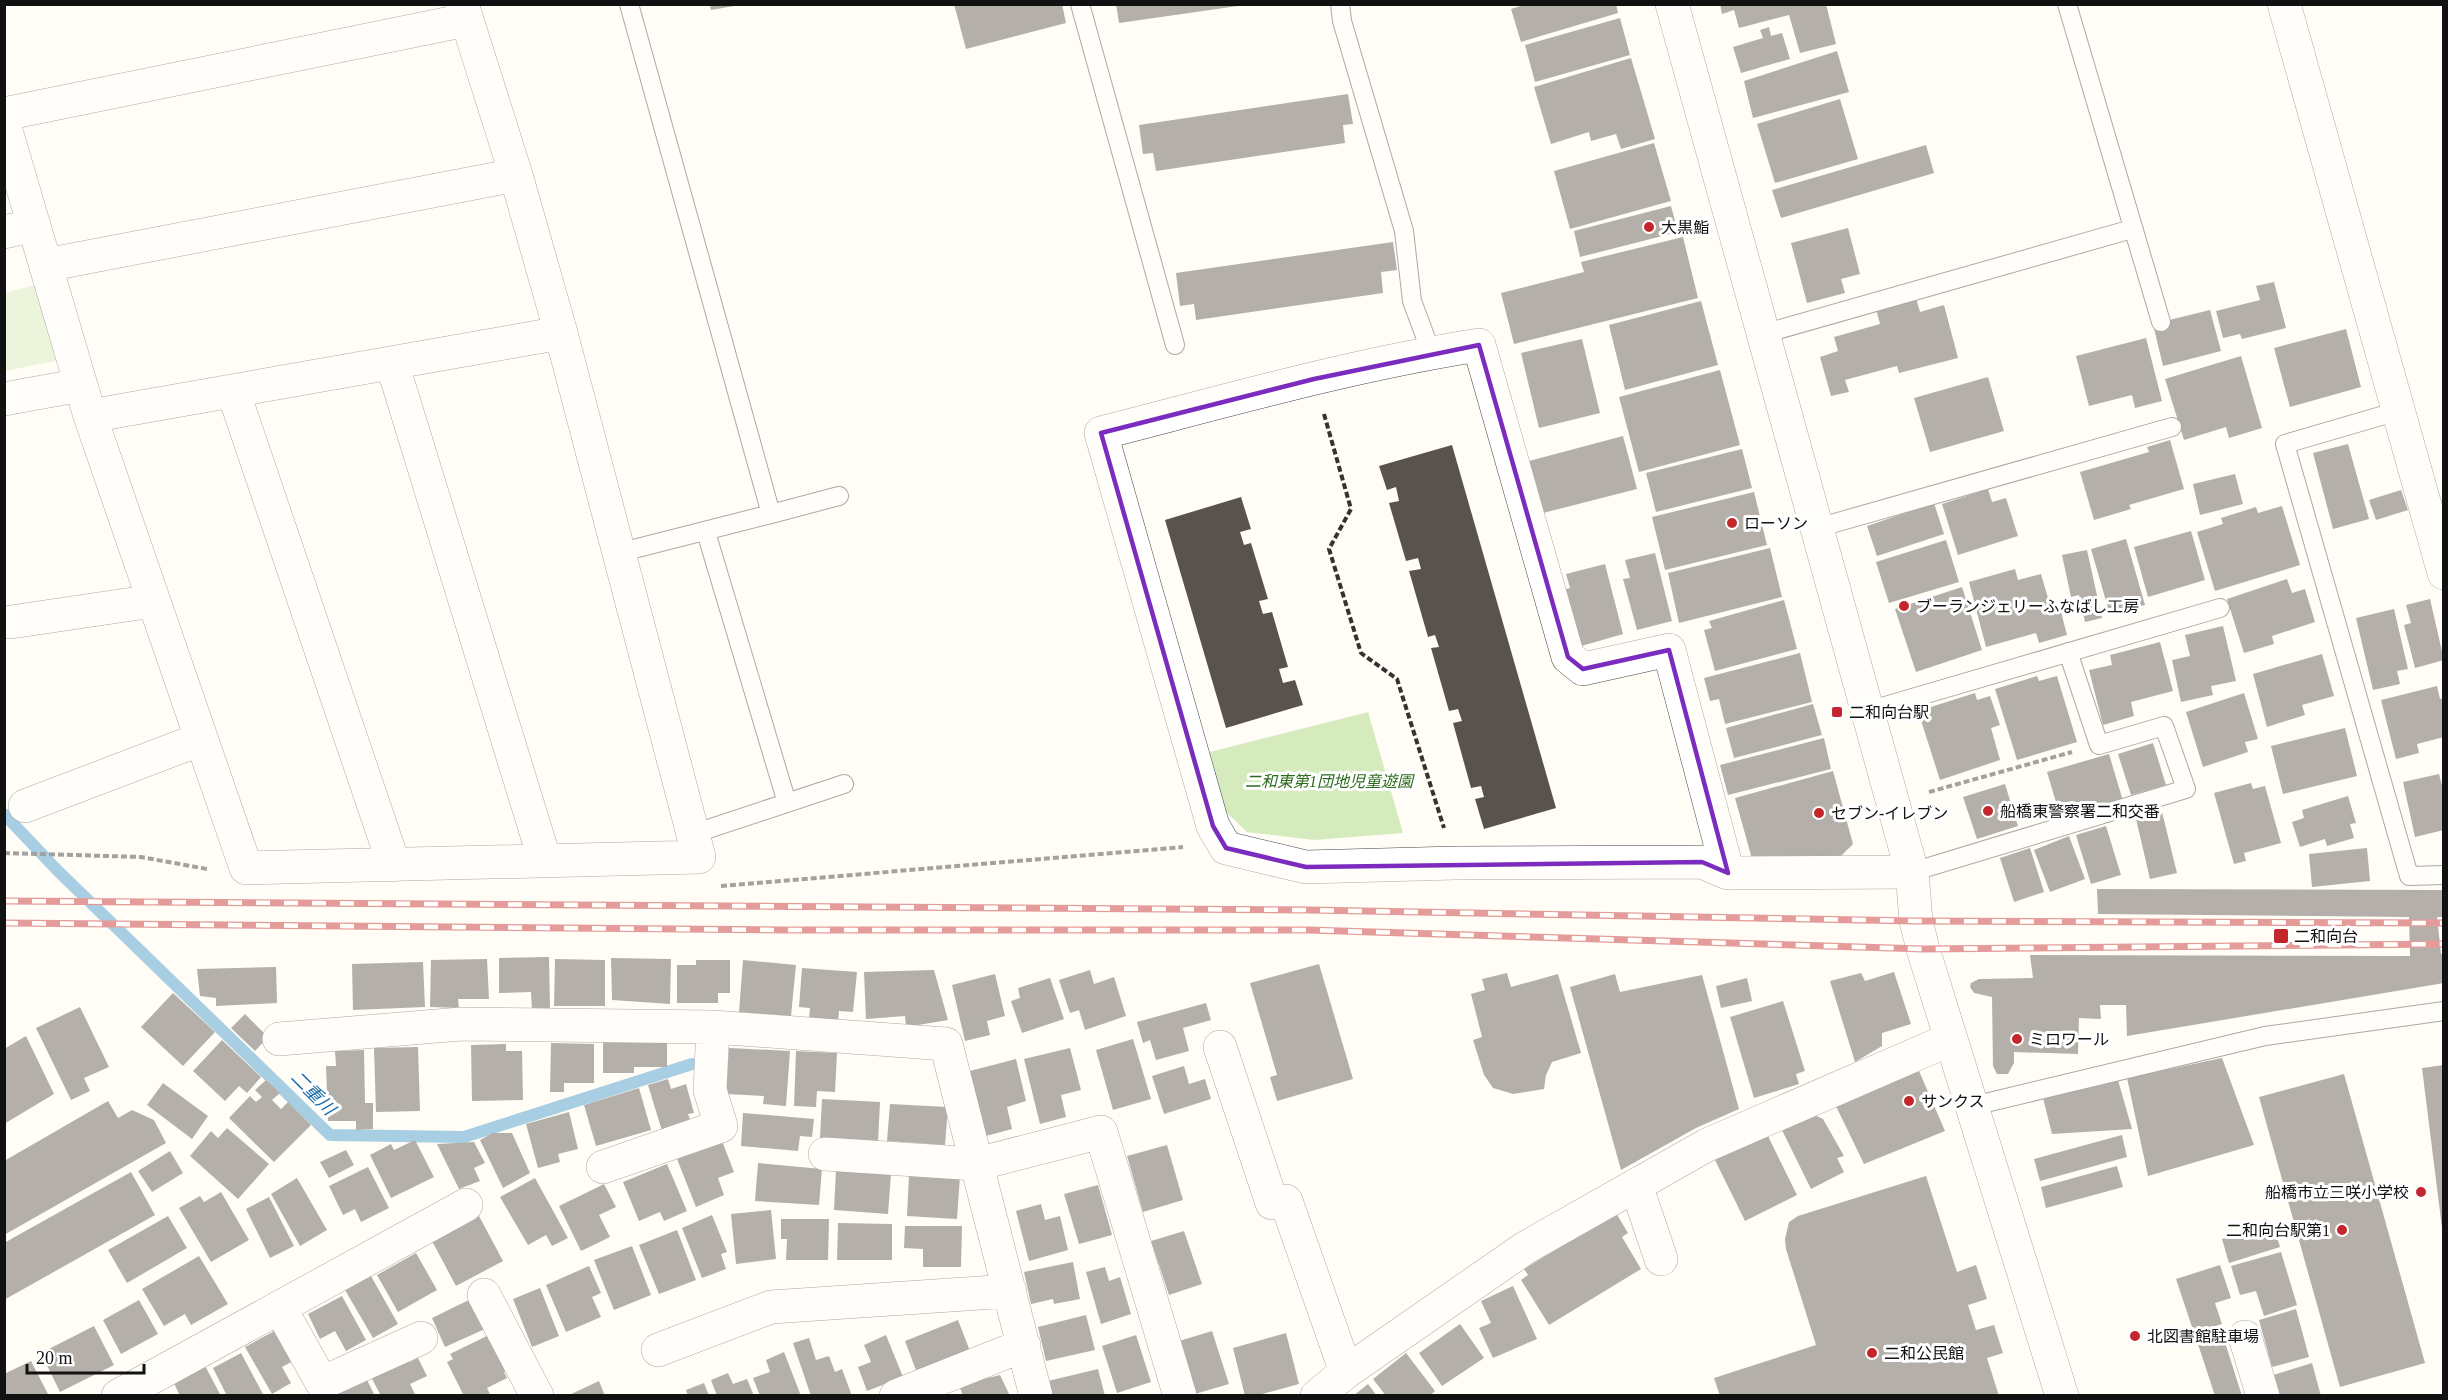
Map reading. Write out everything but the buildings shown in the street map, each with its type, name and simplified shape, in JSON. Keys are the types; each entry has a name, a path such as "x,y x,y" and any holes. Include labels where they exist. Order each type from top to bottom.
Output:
{"street":[{"path":"1672,4 1912,872 1916,921 2062,1395"},
{"path":"2284,4 2444,573"},
{"path":"4,114 464,12 516,175 561,333 696,846 545,861 246,868 90,416 46,266 19,229 4,124"},
{"path":"46,266 516,175"},
{"path":"90,416 561,333"},
{"path":"1728,873 1669,650 1583,669 1568,657 1479,345 1431,352 1314,379 1101,433 1213,826 1226,848 1306,867 1455,863 1702,862 1728,873 1912,872"},
{"path":"392,363 545,861"},
{"path":"4,399 81,385"},
{"path":"233,391 393,865"},
{"path":"11,622 153,601"},
{"path":"25,806 201,739"},
{"path":"279,1038 461,1024 713,1027 946,1044 1036,1395"},
{"path":"603,1167 721,1126 710,1090 713,1027"},
{"path":"1317,1395 1346,1372 1525,1248 1707,1145 1952,1039"},
{"path":"1220,1047 1272,1203 1286,1201 1346,1372"},
{"path":"825,1154 977,1164 1101,1132 1180,1395"},
{"path":"1636,1185 1661,1259"},
{"path":"118,1395 466,1205"},
{"path":"658,1350 771,1307 1010,1291"},
{"path":"484,1295 537,1395"},
{"path":"280,1308 322,1383 421,1338"},
{"path":"2245,1337 2263,1395"},
{"path":"896,1395 1024,1345"}],"lane":[{"path":"629,4 771,514"},
{"path":"1080,4 1175,345"},
{"path":"1340,4 1404,231 1412,301 1431,352"},
{"path":"2067,4 2161,322"},
{"path":"1763,334 2132,229"},
{"path":"2398,411 2285,444 2409,876 2444,875"},
{"path":"1817,528 2172,427"},
{"path":"618,553 839,496"},
{"path":"706,532 786,803"},
{"path":"1868,711 2220,608"},
{"path":"1912,872 2186,789 2164,726 2099,745 2068,652"},
{"path":"696,846 786,803 844,784"},
{"path":"1973,1106 2265,1036 2444,1011"}],"path":[{"path":"1314,379 1351,509 1329,549 1360,653 1397,679 1455,863"},
{"path":"1929,792 2099,745"},
{"path":"696,846 720,886 1183,847 1226,848"},
{"path":"4,852 141,856 223,872 246,868"}],"highlighted area":[{"path":"1479,345 1568,657 1583,669 1669,650 1728,873 1702,862 1306,867 1226,848 1213,826 1101,433 1314,379"}],"green space":[{"path":"38,284 60,360 5,371 5,293"},
{"name":"二和東第1団地児童遊園","path":"1368,712 1403,833 1314,840 1247,832 1223,809 1206,753"}],"waterway":[{"name":"二重川","path":"4,814 57,870 330,1135 464,1137 692,1064"}],"railway":[{"path":"4,901 1309,910 1916,921 2444,923"},
{"path":"4,923 785,930 1308,930 1923,949 2444,944"}],"place":[{"name":"大黒鮨","path":"1649,227"},
{"name":"ローソン","path":"1732,523"},
{"name":"ブーランジェリーふなばし工房","path":"1904,606"},
{"name":"二和向台駅","path":"1837,712"},
{"name":"船橋東警察署二和交番","path":"1988,811"},
{"name":"セブン-イレブン","path":"1819,813"},
{"name":"二和向台","path":"2281,936"},
{"name":"ミロワール","path":"2017,1039"},
{"name":"サンクス","path":"1909,1101"},
{"name":"船橋市立三咲小学校","path":"2421,1192"},
{"name":"二和向台駅第1","path":"2342,1230"},
{"name":"北図書館駐車場","path":"2135,1336"},
{"name":"二和公民館","path":"1872,1353"}]}
